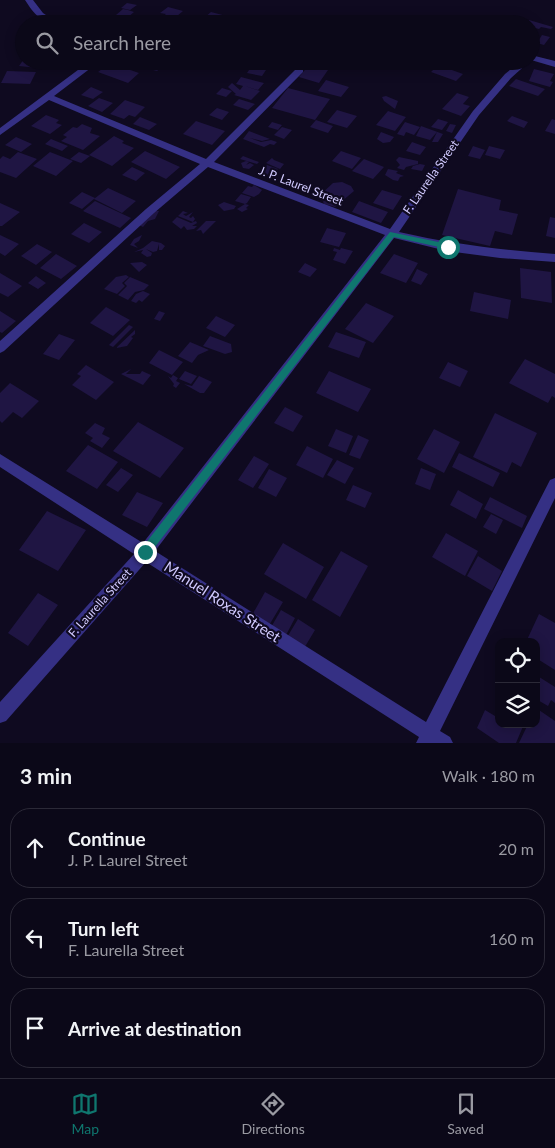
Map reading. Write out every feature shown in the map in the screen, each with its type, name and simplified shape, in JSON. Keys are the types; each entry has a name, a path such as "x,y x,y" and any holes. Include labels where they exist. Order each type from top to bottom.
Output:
{"street":[{"path":"29,0 40,15"},
{"path":"540,60 555,64"},
{"path":"0,132 49,98 85,70"},
{"path":"0,348 207,163 300,70"},
{"name":"F. Laurella Street","path":"0,715 145,552 392,234 476,113 515,70"},
{"name":"J. P. Laurel Street","path":"49,98 207,163 392,234 448,247 500,254 555,258"},
{"name":"Manuel Roxas Street","path":"0,460 433,740"},
{"path":"433,740 555,484"}],"building":[{"path":"127,3 137,5 130,10 121,8"},
{"path":"168,7 183,11 178,15 160,13"},
{"path":"123,9 134,12 130,15 116,15"},
{"path":"211,12 222,15 208,15"},
{"path":"540,23 553,27 551,29 541,27"},
{"path":"542,35 550,37 544,45 540,44"},
{"path":"101,70 130,70 139,73 128,83 98,72"},
{"path":"249,70 266,70 262,76 247,73"},
{"path":"305,70 328,70 319,83 299,77"},
{"path":"433,70 452,70 463,74 456,81 431,72"},
{"path":"534,70 554,74 550,81 553,82 550,87 529,81"},
{"path":"7,71 36,72 30,84 1,83"},
{"path":"241,77 264,83 258,90 245,86 260,91 251,100 234,95 236,94 228,87 232,83 240,90 243,86 236,84"},
{"path":"516,79 545,89 538,96 509,86"},
{"path":"326,80 349,87 341,97 318,91"},
{"path":"91,87 103,92 93,99 81,95"},
{"path":"222,88 232,91 226,97 216,94"},
{"path":"288,88 330,99 315,120 272,108"},
{"path":"457,93 469,97 463,104 470,106 461,116 442,109"},
{"path":"386,96 398,101 395,109 384,101 382,97"},
{"path":"99,98 113,103 102,112 88,106"},
{"path":"239,99 255,104 248,110 233,105"},
{"path":"125,100 145,107 135,117 129,115 124,119 110,114"},
{"path":"217,108 229,112 222,120 209,115"},
{"path":"337,110 357,116 347,128 327,122"},
{"path":"388,111 406,117 395,131 376,125"},
{"path":"46,115 59,120 56,123 62,125 50,134 31,126"},
{"path":"512,116 528,122 524,128 507,121"},
{"path":"140,117 157,124 149,130 133,124"},
{"path":"438,119 448,122 442,130 431,127"},
{"path":"552,119 555,120 555,134 545,131"},
{"path":"316,120 333,126 328,133 310,127"},
{"path":"196,121 225,131 212,145 183,134"},
{"path":"272,122 282,125 278,130 268,127"},
{"path":"405,122 420,127 414,135 406,132 404,136 397,134"},
{"path":"82,124 92,128 90,133 100,136 83,150 61,141 67,137 63,135 73,127 77,128"},
{"path":"450,124 456,125 452,133 446,131"},
{"path":"421,126 443,134 438,142 432,142 437,132 430,140 416,136"},
{"path":"282,127 292,130 284,139 274,135"},
{"path":"249,131 270,139 262,141 250,138 261,142 271,140 277,142 274,145 270,144 264,147 243,139"},
{"path":"381,132 394,137 390,142 383,143 377,139"},
{"path":"114,136 124,141 122,143 134,148 112,166 89,155"},
{"path":"16,137 32,144 21,152 5,145"},
{"path":"51,139 68,146 62,151 45,144"},
{"path":"412,142 426,147 420,155 406,151"},
{"path":"473,146 485,150 480,159 468,156"},
{"path":"489,146 505,150 500,159 485,155"},
{"path":"145,151 180,167 166,179 131,162"},
{"path":"341,151 361,158 352,169 332,161"},
{"path":"18,152 37,159 16,178 0,172 0,159 3,156 10,159"},
{"path":"50,152 73,161 56,176 33,166"},
{"path":"79,152 90,156 81,163 70,159"},
{"path":"243,156 259,162 257,164 240,159"},
{"path":"399,157 418,161 418,164 406,167 404,170 397,168 400,165 396,160"},
{"path":"272,158 284,164 280,169 266,163"},
{"path":"364,159 384,167 373,179 352,171"},
{"path":"249,162 246,165 250,163 254,165 249,169 243,168 241,163"},
{"path":"267,165 278,169 271,176 261,172"},
{"path":"425,165 422,171 411,169 413,166"},
{"path":"132,167 145,173 136,181 122,175"},
{"path":"388,169 398,171 396,173 404,176 400,177 398,181 393,180 385,175"},
{"path":"342,182 351,186 354,191 335,207 324,204 320,195 333,183"},
{"path":"254,185 262,190 259,194 254,197 242,193 248,186 252,187"},
{"path":"108,188 136,201 122,213 94,199"},
{"path":"458,189 501,200 499,210 518,214 512,235 495,231 490,246 442,235"},
{"path":"382,190 402,196 393,210 373,203"},
{"path":"82,192 95,198 82,209 69,203"},
{"path":"241,194 251,197 247,203 235,201"},
{"path":"95,201 131,218 120,228 83,211"},
{"path":"359,201 388,212 381,223 352,212"},
{"path":"224,202 236,206 234,209 224,211 218,205"},
{"path":"0,203 20,212 2,226 0,226"},
{"path":"245,204 249,205 246,208 248,209 242,212 237,209"},
{"path":"150,211 159,211 155,219 148,221 143,227 137,224"},
{"path":"183,211 188,213 183,214 186,216 193,212 189,217 193,216 195,219 193,222 178,216"},
{"path":"177,217 191,223 196,221 197,223 192,226 197,226 194,229 187,230 184,226 181,229 172,222"},
{"path":"550,217 555,218 555,238 546,236"},
{"path":"206,221 216,221 203,234 201,230 196,231"},
{"path":"84,223 102,232 89,243 71,234"},
{"path":"327,228 346,233 339,247 320,242"},
{"path":"0,235 19,244 5,256 0,253"},
{"path":"142,235 139,241 134,244 138,248 130,245 134,239"},
{"path":"152,241 165,246 162,250 159,250 159,244 157,251 153,252 146,249 152,253 151,256 147,257 141,253 143,250 134,252 143,248"},
{"path":"37,244 52,252 36,265 21,256"},
{"path":"334,248 353,251 345,264 333,260 337,252 333,251"},
{"path":"56,254 77,266 61,279 40,268"},
{"path":"394,254 418,263 406,283 380,273"},
{"path":"142,262 147,265 139,272 130,263"},
{"path":"305,263 317,269 310,277 298,272"},
{"path":"520,268 551,272 552,303 521,298"},
{"path":"417,269 428,274 421,285 411,281"},
{"path":"0,273 22,286 8,297 0,293"},
{"path":"126,275 129,277 122,283 125,286 117,294 104,289 116,277"},
{"path":"36,276 46,283 38,289 28,283"},
{"path":"130,277 149,285 144,290 135,292 128,300 118,295 127,286 124,283"},
{"path":"143,291 150,294 142,302 139,300 136,303 131,301 136,294"},
{"path":"474,292 511,300 508,319 470,311"},
{"path":"366,303 394,316 373,343 345,329"},
{"path":"106,307 130,320 113,336 90,323"},
{"path":"0,311 16,321 2,333 0,332"},
{"path":"159,311 165,313 160,321 154,319"},
{"path":"216,316 235,325 225,337 206,328"},
{"path":"129,325 133,327 113,347 109,345"},
{"path":"135,330 135,334 131,337 133,338 127,346 116,348"},
{"path":"336,332 366,342 359,358 328,347"},
{"path":"59,334 75,340 59,360 43,354"},
{"path":"210,336 231,344 232,352 225,354 203,346"},
{"path":"190,342 209,350 198,355 192,363 178,356"},
{"path":"159,350 183,362 172,375 149,363"},
{"path":"525,359 555,374 555,398 552,396 548,403 509,383"},
{"path":"448,362 468,371 460,387 439,378"},
{"path":"86,365 114,382 96,400 72,385 81,376 77,374"},
{"path":"131,369 126,374 140,374 142,371 151,375 143,385 121,374"},
{"path":"185,371 197,376 191,384 179,379"},
{"path":"329,371 371,389 358,412 316,393"},
{"path":"173,375 178,378 176,381 180,383 176,388 168,376 171,378"},
{"path":"199,376 212,382 204,393 200,393 184,384 192,386"},
{"path":"10,383 39,401 22,418 13,412 2,423 0,421 0,393"},
{"path":"285,407 303,416 293,432 274,423"},
{"path":"495,413 537,433 521,467 512,462 507,473 473,457"},
{"path":"138,422 184,448 160,478 113,451"},
{"path":"95,423 105,428 102,434 110,438 102,448 90,441 93,438 85,433"},
{"path":"336,429 353,436 346,453 328,446"},
{"path":"434,429 460,442 444,473 417,459"},
{"path":"358,435 369,440 360,459 349,455"},
{"path":"88,445 118,462 97,489 66,471"},
{"path":"307,446 333,459 323,478 296,465"},
{"path":"459,453 500,473 493,487 452,467"},
{"path":"254,456 269,464 253,488 238,480"},
{"path":"337,460 354,468 345,484 327,475"},
{"path":"121,468 133,475 118,492 106,485"},
{"path":"421,468 436,474 430,490 415,484"},
{"path":"269,469 287,478 276,497 258,488"},
{"path":"353,485 372,493 365,508 346,500"},
{"path":"458,490 483,504 476,519 450,505"},
{"path":"137,492 163,503 147,527 122,515"},
{"path":"490,497 527,516 522,528 484,509"},
{"path":"47,511 86,530 58,571 19,550"},
{"path":"491,514 503,520 496,534 483,527"},
{"path":"446,533 478,551 465,576 432,557"},
{"path":"283,543 324,567 306,599 264,574"},
{"path":"341,551 368,566 340,617 312,600"},
{"path":"478,556 502,571 492,591 467,576"},
{"path":"265,592 283,602 268,627 251,617"},
{"path":"38,593 58,605 28,646 8,633"},
{"path":"281,610 295,618 285,637 270,629"},
{"path":"539,614 555,623 555,670 540,661 540,638 528,638"},
{"path":"298,619 315,630 303,650 286,639"},
{"path":"540,678 555,687 555,703 551,700 548,706 540,701"},
{"path":"485,710 495,716 495,728 522,728 516,743 499,743 477,728"},
{"path":"540,711 555,721 555,743 519,743 526,728 540,728"}],"route":[{"path":"145,552 392,234 448,247"}]}
